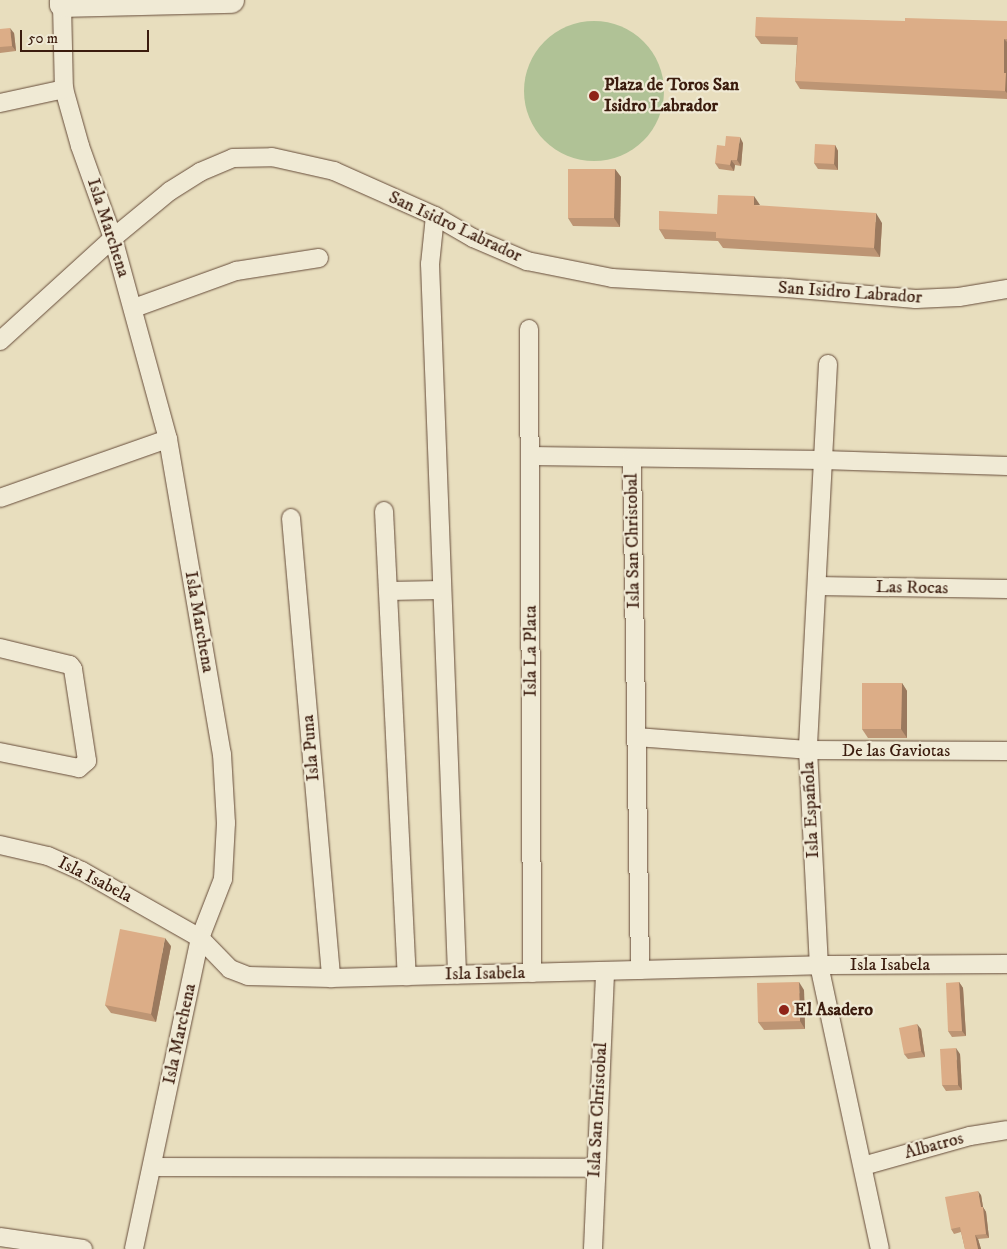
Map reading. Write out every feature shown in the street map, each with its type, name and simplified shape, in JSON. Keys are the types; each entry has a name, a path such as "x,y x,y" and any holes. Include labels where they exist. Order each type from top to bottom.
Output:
{"street":[{"path":"62,2 231,0"},
{"name":"Isla Marchena","path":"62,2 64,89 80,146 113,238 134,308 168,439 222,754 226,823 223,879 200,938 134,1249"},
{"path":"0,103 64,89"},
{"name":"San Isidro Labrador","path":"2,333 170,191 200,172 233,158 272,158 334,171 434,216 473,238 527,262 612,278 787,288 916,299 959,298 1007,289"},
{"path":"434,216 430,264 457,974"},
{"path":"134,308 236,271 319,258"},
{"name":"Isla La Plata","path":"529,329 532,973"},
{"name":"Isla Española","path":"828,364 808,750 819,965 880,1249"},
{"path":"0,498 168,439"},
{"path":"530,456 632,458"},
{"name":"Isla San Christobal","path":"640,970 632,458 823,460 1007,466"},
{"path":"384,511 407,976"},
{"name":"Isla Puna","path":"291,518 331,978"},
{"name":"Las Rocas","path":"817,586 1007,589"},
{"path":"388,591 442,590"},
{"path":"0,648 70,665 87,761 79,768 0,752"},
{"name":"De las Gaviotas","path":"636,737 808,750 1007,751"},
{"name":"Isla Isabela","path":"0,845 48,856 82,871 200,938 230,970 248,976 331,978 819,965 1007,964"},
{"name":"Isla San Christobal","path":"592,1249 605,971"},
{"name":"Albatros","path":"863,1166 970,1136 1007,1130"},
{"path":"152,1167 595,1168"},
{"path":"0,1238 83,1249"}],"green space":[{"name":"Plaza de Toros San Isidro Labrador","path":"594,21 608,22 621,26 644,41 659,64 663,77 663,105 659,118 644,141 621,156 608,160 594,161 580,160 567,156 544,141 529,118 525,105 524,91 525,77 529,64 544,41 567,26 580,22"}],"building":[{"path":"756,17 905,21 905,18 1007,21 1007,39 1004,39 1005,91 795,81 798,37 755,36"},
{"path":"10,28 12,46 0,47 0,29"},
{"path":"726,136 740,137 737,160 731,160 730,165 715,163 717,145 725,146"},
{"path":"815,144 835,145 834,164 814,163"},
{"path":"568,169 615,169 614,218 568,218"},
{"path":"718,195 754,196 754,205 876,213 874,248 716,238 716,232 659,229 659,211 717,214"},
{"path":"862,683 902,683 901,729 862,729"},
{"path":"120,929 165,938 151,1014 105,1005"},
{"name":"El Asadero","path":"799,982 800,1021 758,1022 757,983"},
{"path":"959,982 962,1031 948,1031 946,983"},
{"path":"917,1024 921,1051 904,1054 899,1028"},
{"path":"956,1048 958,1085 942,1085 940,1049"},
{"path":"978,1191 981,1207 983,1207 986,1234 975,1235 978,1249 965,1249 960,1227 951,1229 945,1197"}],"place":[{"name":"Plaza de Toros San Isidro Labrador","path":"594,96"},
{"name":"El Asadero","path":"784,1010"}]}
